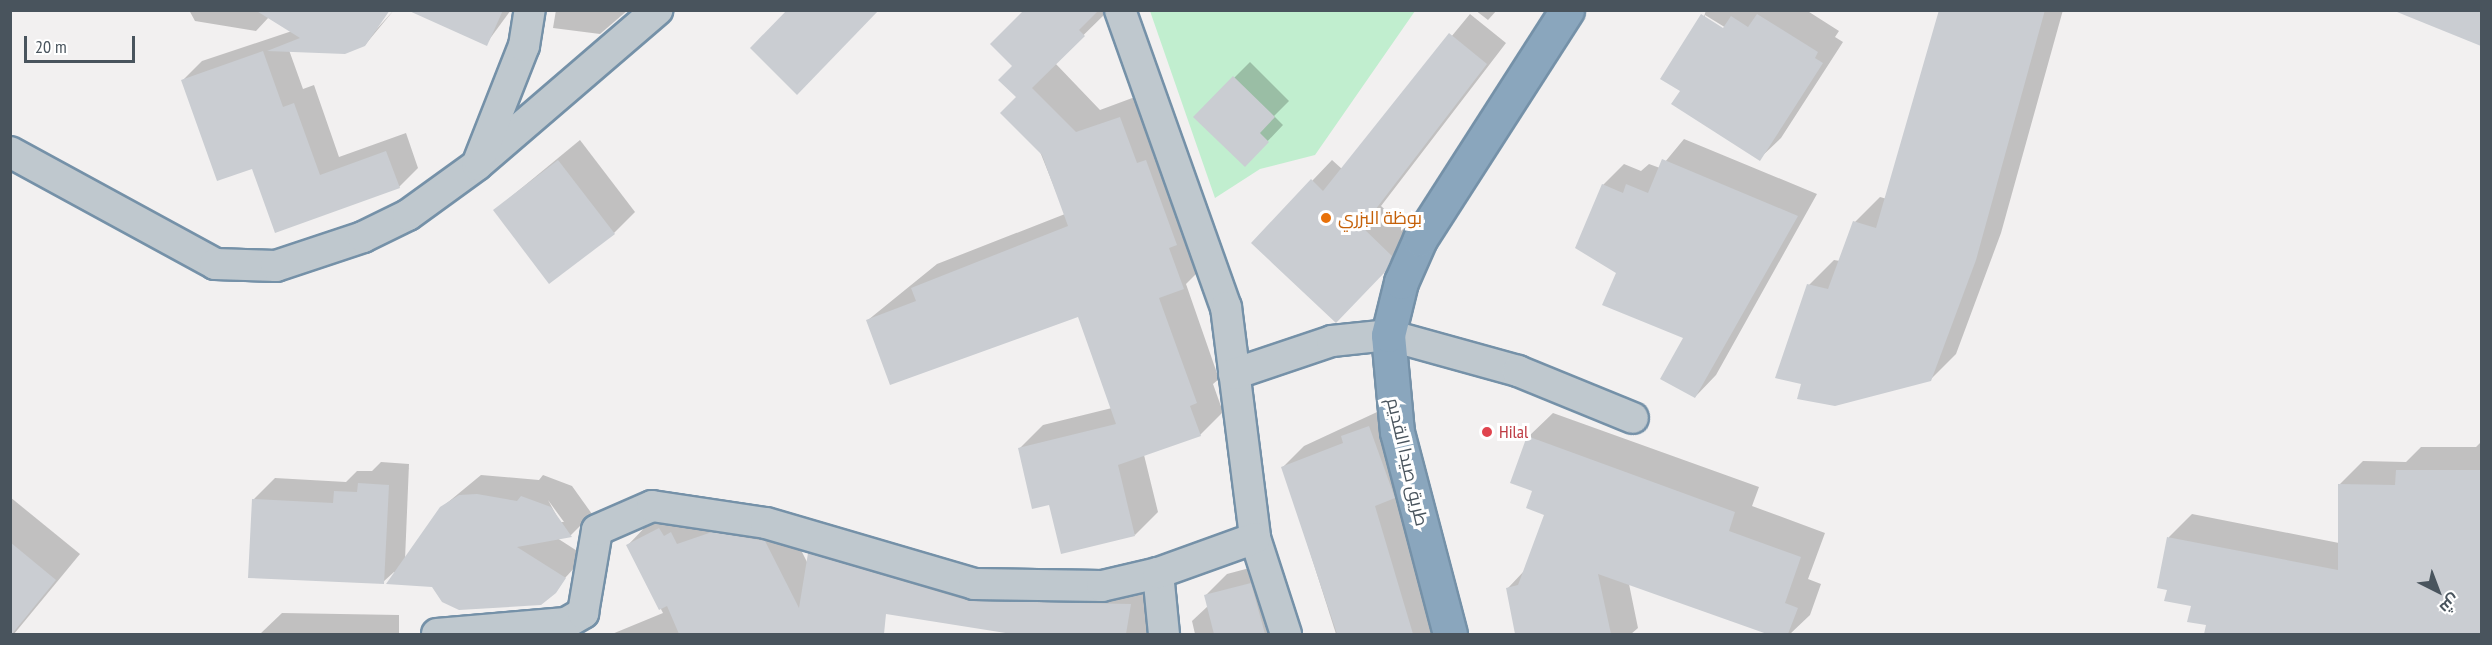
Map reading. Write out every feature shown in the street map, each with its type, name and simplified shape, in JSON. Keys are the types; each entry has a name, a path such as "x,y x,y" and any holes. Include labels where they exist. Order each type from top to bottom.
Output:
{"highway":[{"name":"طريق صيدا القديم","path":"1450,634 1396,432 1388,335 1401,282 1420,239 1566,10"}],"street":[{"path":"477,165 524,46 531,10"},
{"path":"10,152 182,249 214,264 245,268 307,258 363,237 408,215 477,165 657,10"},
{"path":"1120,10 1226,307 1255,538 1286,634"},
{"path":"1234,374 1332,341 1388,335 1518,371 1633,418"},
{"path":"436,634 566,623 583,613 597,530 652,506 766,523 974,584 1102,586 1158,573 1255,538"},
{"path":"1158,573 1164,634"}],"green space":[{"path":"1150,11 1415,11 1315,155 1260,169 1215,198"}],"building":[{"path":"255,10 390,10 365,46 345,54 267,51 300,38"},
{"path":"407,10 503,10 487,46"},
{"path":"787,10 879,10 797,95 750,48"},
{"path":"1024,10 1099,10 1079,30 1085,36 1032,88 1076,132 1120,117 1137,163 1146,160 1177,245 1169,248 1184,289 1159,298 1197,403 1190,406 1201,436 1118,465 1135,536 1061,554 1049,505 1032,509 1018,448 1116,424 1078,317 890,385 866,320 916,301 911,288 1068,226 1042,155 1000,113 1016,97 998,80 1012,66 990,44"},
{"path":"1939,10 2045,10 1976,260 1931,381 1835,406 1797,399 1801,384 1775,378 1807,284 1828,289 1853,221 1876,228"},
{"path":"2398,10 2481,10 2481,46 2397,12"},
{"path":"1701,14 1723,28 1731,16 1748,27 1757,14 1818,52 1815,58 1823,63 1760,161 1671,104 1680,91 1660,79"},
{"path":"1449,33 1487,64 1362,227 1392,256 1386,271 1336,323 1251,243 1311,179 1323,191"},
{"path":"263,51 283,107 294,103 320,175 386,151 400,188 275,233 252,169 217,181 181,80"},
{"path":"1233,76 1275,117 1260,133 1269,142 1245,167 1193,117"},
{"path":"1662,159 1798,216 1695,398 1660,379 1683,338 1602,305 1616,273 1575,248 1602,184 1623,193 1626,184 1648,193"},
{"path":"558,160 615,234 549,284 493,210"},
{"path":"1369,426 1395,498 1375,506 1413,634 1337,634 1281,467 1343,443 1341,436"},
{"path":"1527,436 1735,512 1729,531 1801,557 1785,603 1798,608 1788,634 1767,634 1598,574 1611,634 1515,634 1506,588 1518,585 1544,515 1526,508 1532,491 1510,483"},
{"path":"2396,470 2481,470 2481,634 2204,634 2206,625 2187,622 2191,606 2164,601 2167,590 2157,588 2167,537 2338,570 2338,484 2395,485"},
{"path":"358,483 389,485 384,584 248,578 252,499 333,503 334,491 357,492"},
{"path":"477,494 517,501 521,496 551,507 572,537 517,547 566,578 556,593 541,605 459,610 442,602 432,587 386,584 440,507 459,495"},
{"path":"659,528 664,536 671,532 677,544 712,532 765,541 799,608 808,553 969,601 1131,604 1126,634 1012,634 886,614 884,634 679,634 667,606 659,610 626,545"},
{"path":"10,542 56,580 12,634 10,634"},
{"path":"1251,583 1265,634 1214,634 1204,595"}],"place":[{"name":"بوظة البزري","path":"1326,218"},
{"name":"Hilal","path":"1487,432"}]}
